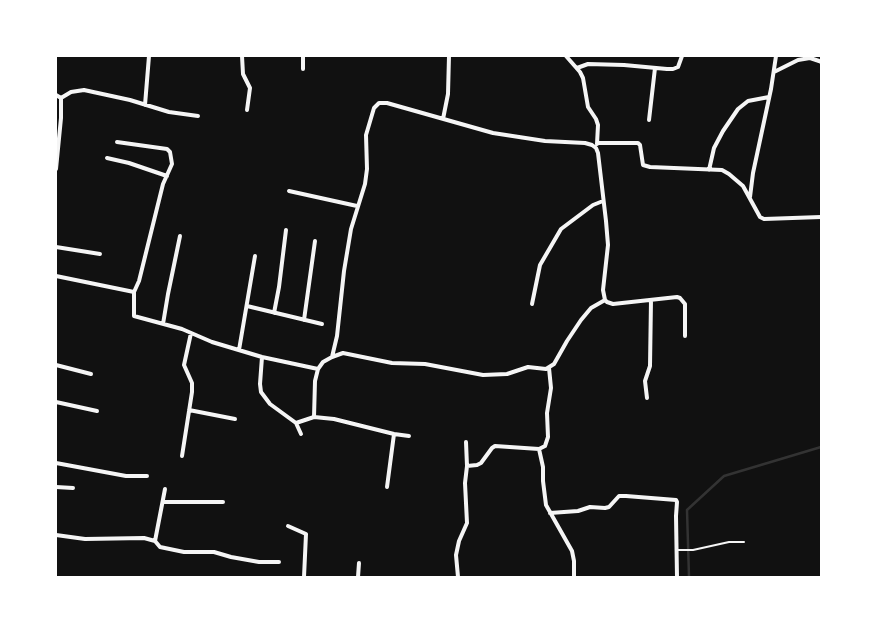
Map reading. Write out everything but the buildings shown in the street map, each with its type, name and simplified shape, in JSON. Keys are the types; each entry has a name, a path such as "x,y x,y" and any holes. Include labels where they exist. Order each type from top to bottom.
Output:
{"street":[{"path":"145,105 149,56"},
{"path":"242,56 243,74 250,88 247,110"},
{"path":"302,56 303,69"},
{"path":"443,119 448,94 449,56"},
{"path":"566,56 577,68 582,78 588,107 598,125 596,148 598,153 608,245 603,290 605,300 613,304 677,297 682,300 684,304 686,336"},
{"path":"577,68 588,64 624,65 668,69 678,67 682,56"},
{"path":"750,198 753,173 776,56"},
{"path":"774,72 798,60 810,58 821,62"},
{"path":"649,120 655,68"},
{"path":"61,98 71,92 84,90 169,112 198,116"},
{"path":"56,95 61,98"},
{"path":"709,170 714,148 723,131 738,109 748,101 769,97"},
{"path":"56,169 61,118 61,98"},
{"path":"332,357 337,336 344,271 351,229 365,184 367,169 366,135 376,105 379,103 387,103 493,132 545,141 585,143 596,148"},
{"path":"117,142 167,149 170,152 172,164 163,184 139,281 134,292 134,316 182,329 212,342 239,350 318,369"},
{"path":"597,143 638,143 641,148 643,165 650,168 722,170 730,174 743,186 760,217 764,219 821,217"},
{"path":"107,158 129,163 167,176"},
{"path":"289,191 357,206"},
{"path":"532,304 540,265 561,229 593,205 603,201"},
{"path":"274,313 279,287 286,230"},
{"path":"163,324 180,236"},
{"path":"304,320 315,241"},
{"path":"56,247 100,254"},
{"path":"239,350 256,256"},
{"path":"56,276 134,292"},
{"path":"314,417 315,381 318,369 323,362 332,357 343,353 392,363 426,364 483,375 507,374 528,367 546,369 554,364 567,340 591,308 605,300"},
{"path":"647,398 645,381 650,366 651,300"},
{"path":"247,306 322,324"},
{"path":"182,456 192,383 184,365 191,333"},
{"path":"262,356 260,384 262,392 270,404 296,423 301,434"},
{"path":"56,365 91,374"},
{"path":"467,466 481,463 495,446 539,449 546,446 548,437 547,413 551,388 549,368"},
{"path":"56,402 97,411"},
{"path":"189,410 235,419"},
{"path":"296,423 314,417 334,419 394,434 409,436"},
{"path":"387,487 394,434"},
{"path":"458,577 456,556 459,541 467,523 465,483 467,466 466,442"},
{"path":"539,449 546,505 572,551 574,561 574,577"},
{"path":"56,463 126,476 147,476"},
{"path":"56,487 73,488"},
{"path":"155,540 165,489"},
{"path":"550,513 578,511 590,506 605,508 609,507 619,496 676,500 679,550 677,577"},
{"path":"163,502 223,502"},
{"path":"288,526 306,534 304,577"},
{"path":"56,535 85,539 144,538 155,540 160,547 184,552 214,552 259,562 279,562"},
{"path":"358,577 359,563"}],"lane":[{"path":"679,550 693,550 729,542 744,542"}],"waterway":[{"path":"689,577 687,510 724,476 821,447"}]}
